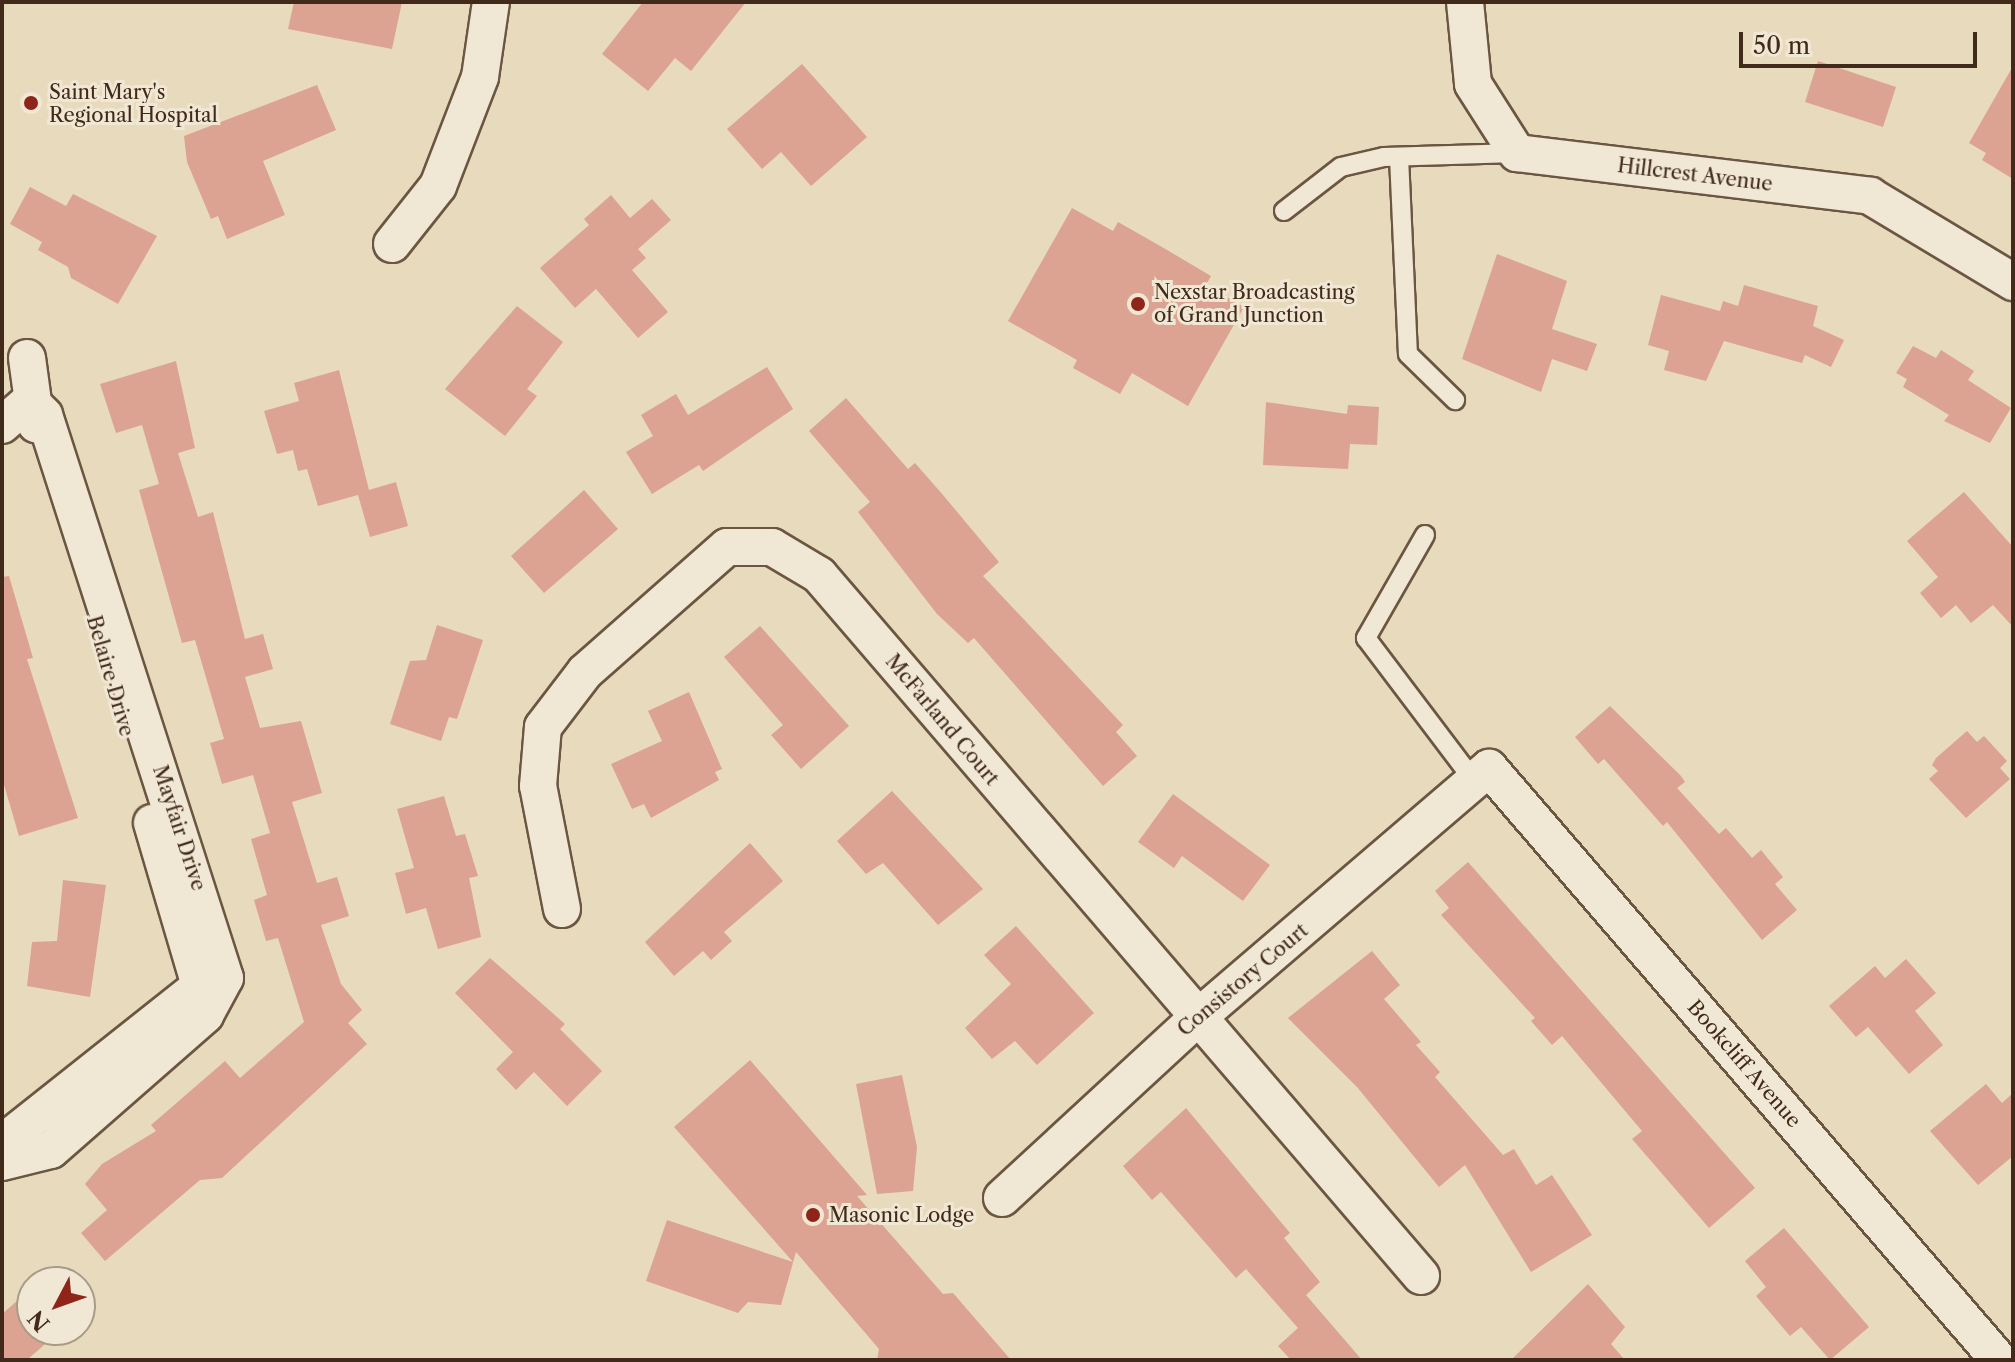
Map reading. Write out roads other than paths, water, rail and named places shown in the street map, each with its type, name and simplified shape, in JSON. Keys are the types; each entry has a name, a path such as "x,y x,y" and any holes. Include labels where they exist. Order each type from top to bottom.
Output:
{"street":[{"path":"392,244 438,186 480,77 491,2"},
{"path":"1465,2 1473,84 1517,153"},
{"name":"Hillcrest Avenue","path":"1517,153 1870,196 2013,282"},
{"path":"2,425 30,401 27,358"},
{"name":"Belaire Drive","path":"2,1143 200,986 30,401"},
{"name":"Mayfair Drive","path":"2,1162 51,1150 205,1015 225,978 44,415 30,401"},
{"name":"McFarland Court","path":"562,909 538,786 543,727 585,672 727,547 772,547 819,575 1196,1019 1421,1276"},
{"name":"Consistory Court","path":"1002,1198 1196,1019 1481,775"},
{"name":"Bookcliff Avenue","path":"1481,775 1999,1360"}],"lane":[{"path":"1284,211 1341,167 1399,157 1517,153"},
{"path":"1399,157 1408,354 1455,400"},
{"path":"1425,535 1366,638 1481,775"}],"place":[{"name":"Saint Mary's Regional Hospital","path":"31,103"},
{"name":"Nexstar Broadcasting of Grand Junction","path":"1138,304"},
{"name":"Masonic Lodge","path":"813,1215"}]}
